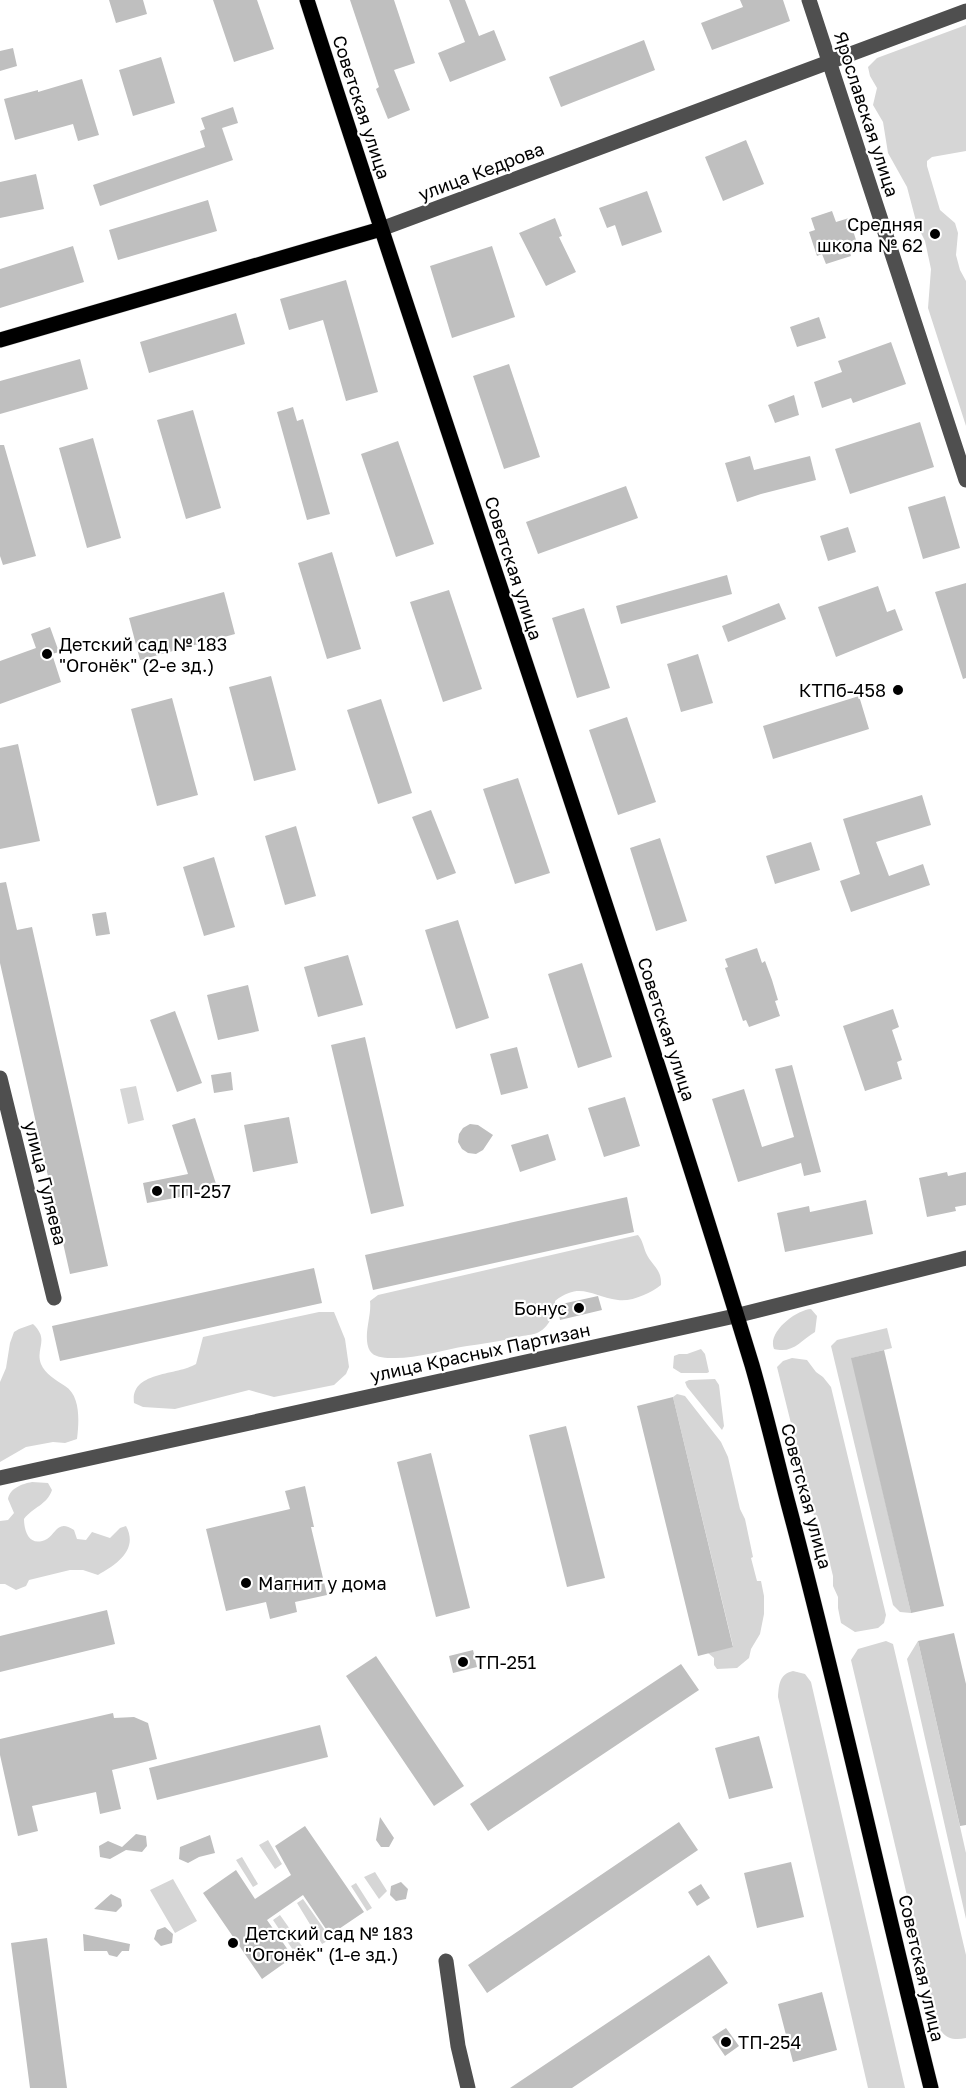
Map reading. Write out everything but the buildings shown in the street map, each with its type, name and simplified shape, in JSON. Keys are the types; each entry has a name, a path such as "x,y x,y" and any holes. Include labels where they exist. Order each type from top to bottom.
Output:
{"main road":[{"name":"Советская улица","path":"307,0 381,230 608,910 680,1132 752,1367 826,1647 931,2088"},
{"name":"улица Кедрова","path":"0,340 381,230"}],"street":[{"name":"Ярославская улица","path":"809,0 966,480"},
{"name":"улица Кедрова","path":"381,230 966,11"},
{"name":"улица Гуляева","path":"0,1078 54,1298"},
{"name":"улица Красных Партизан","path":"0,1478 735,1316 966,1258"},
{"path":"446,1961 458,2046 468,2088"}],"shaded area":[{"name":"Средняя школа № 62","path":"966,25 966,151 932,157 927,161 927,166 940,210 955,223 958,233 956,255 966,281 966,426 928,308 931,269 925,241 917,225 907,187 888,153 883,122 873,105 877,88 868,67 877,58"},
{"path":"136,1086 144,1120 128,1124 120,1089"},
{"path":"638,1235 661,1280 661,1285 647,1294 623,1300 580,1291 572,1292 555,1301 549,1322 535,1334 410,1357 382,1357 370,1351 367,1333 370,1301 378,1295"},
{"path":"811,1309 817,1316 815,1332 796,1346 786,1350 774,1349 775,1336 784,1323 798,1313"},
{"path":"319,1312 334,1312 345,1339 349,1367 346,1374 334,1385 274,1397 249,1390 175,1409 143,1407 134,1403 139,1385 156,1376 196,1364 203,1337"},
{"path":"33,1324 41,1335 40,1358 43,1368 74,1396 78,1417 77,1439 65,1443 53,1442 26,1447 0,1462 0,1382 6,1368 14,1332"},
{"path":"887,1328 892,1348 852,1358 911,1613 900,1612 893,1605 831,1346 837,1340"},
{"path":"701,1349 705,1354 709,1372 681,1373 673,1368 674,1356"},
{"path":"792,1358 807,1360 831,1387 886,1615 884,1623 878,1628 855,1632 841,1623 838,1597 833,1586 833,1576 820,1523 814,1516 777,1367 783,1361"},
{"path":"715,1379 719,1385 724,1426 722,1430 685,1382"},
{"path":"677,1394 685,1396 721,1442 728,1457 740,1509 745,1519 757,1581 761,1581 764,1614 760,1634 751,1649 749,1658 737,1668 717,1669 714,1665 714,1658 708,1653 733,1646 673,1397"},
{"path":"32,1482 48,1483 52,1490 47,1499 24,1519 25,1529 32,1540 47,1539 61,1526 74,1530 77,1539 86,1540 92,1532 110,1538 120,1528 126,1526 130,1542 124,1556 98,1575 83,1570 70,1570 29,1580 26,1586 16,1590 0,1584 0,1521 8,1520 14,1513 8,1499 11,1492 21,1485"},
{"path":"886,1641 893,1644 966,1955 966,2038 949,2038 938,2026 851,1660 858,1649"},
{"path":"918,1641 966,1853 966,1919 907,1659"},
{"path":"793,1671 805,1674 811,1682 905,2088 868,2088 778,1697 782,1677"},
{"path":"268,1840 282,1864 275,1869 259,1845"},
{"path":"242,1857 258,1884 253,1887 236,1860"},
{"path":"375,1872 387,1891 379,1899 364,1877"},
{"path":"173,1879 197,1921 175,1933 150,1890"},
{"path":"356,1883 372,1908 367,1911 351,1886"},
{"path":"303,1899 331,1939 322,1944 297,1903"},
{"path":"280,1915 309,1956 301,1962 273,1920"}],"place":[{"name":"Средняя школа № 62","path":"935,234"},
{"name":"Детский сад № 183 \"Огонёк\" (2-е зд.)","path":"47,654"},
{"name":"КТПб-458","path":"898,690"},
{"name":"ТП-257","path":"157,1191"},
{"name":"Бонус","path":"579,1308"},
{"name":"Магнит у дома","path":"246,1583"},
{"name":"ТП-251","path":"463,1662"},
{"name":"Детский сад № 183 \"Огонёк\" (1-е зд.)","path":"233,1943"},
{"name":"ТП-254","path":"726,2042"}]}
